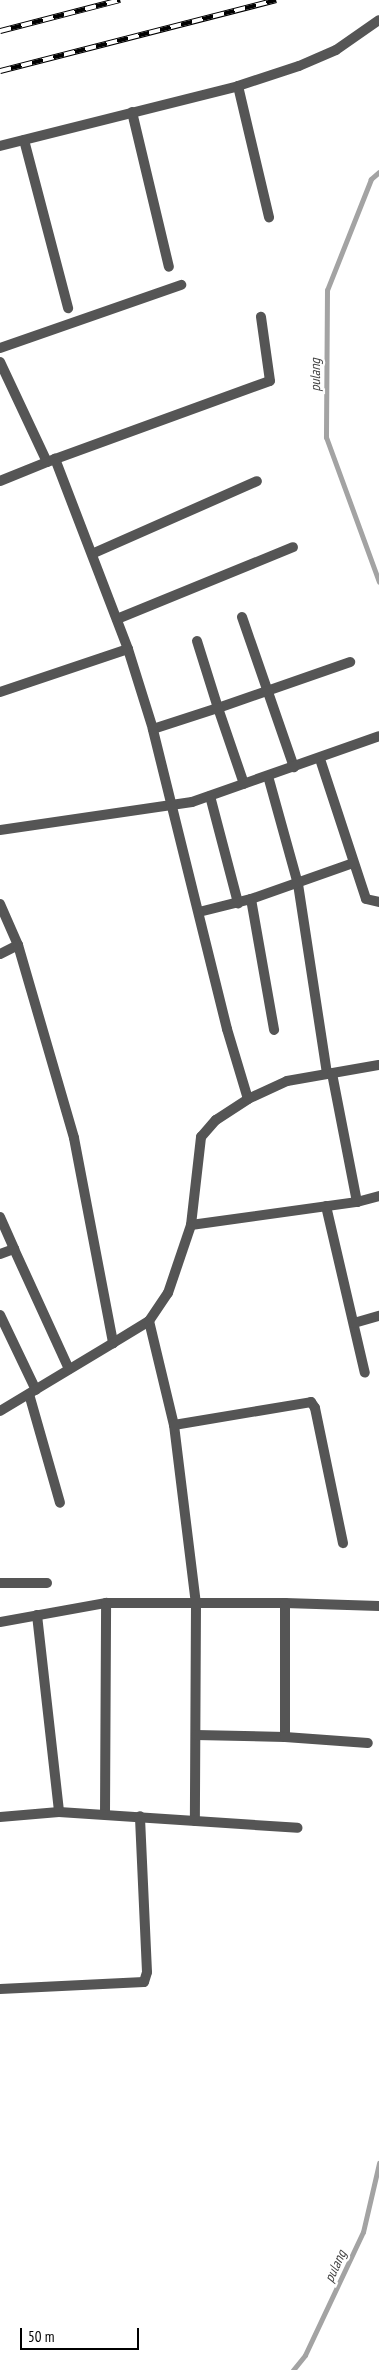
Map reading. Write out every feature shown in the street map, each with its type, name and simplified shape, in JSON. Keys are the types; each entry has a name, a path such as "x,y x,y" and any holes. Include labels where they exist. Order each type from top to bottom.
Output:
{"street":[{"path":"0,146 238,86 300,66 336,50 379,20"},
{"path":"238,86 269,217"},
{"path":"132,112 169,267"},
{"path":"24,140 68,308"},
{"path":"0,348 182,285"},
{"path":"0,481 51,460 270,381 261,317"},
{"path":"0,362 51,460 94,553 128,649 153,729 171,806 248,1099"},
{"path":"94,553 257,481"},
{"path":"117,619 293,547"},
{"path":"242,617 294,767"},
{"path":"197,641 244,784"},
{"path":"0,692 128,649"},
{"path":"153,729 350,662"},
{"path":"0,830 171,806 210,796 379,736"},
{"path":"320,758 366,899 379,902"},
{"path":"268,776 298,884 329,1073 357,1202"},
{"path":"210,796 238,903"},
{"path":"199,912 251,899 353,863"},
{"path":"251,899 274,1030"},
{"path":"0,904 18,945 74,1138 112,1343"},
{"path":"0,954 18,945"},
{"path":"0,1411 149,1321 168,1293 191,1225 201,1137 216,1120 248,1099 287,1081 379,1065"},
{"path":"191,1225 357,1202 379,1196"},
{"path":"326,1206 365,1373"},
{"path":"0,1217 69,1369"},
{"path":"0,1254 14,1249"},
{"path":"0,1315 33,1392 60,1503"},
{"path":"354,1323 379,1316"},
{"path":"149,1321 174,1425 196,1604 195,1821"},
{"path":"174,1425 311,1402 315,1408 343,1543"},
{"path":"0,1583 47,1583"},
{"path":"105,1814 106,1603"},
{"path":"0,1622 106,1603 379,1606"},
{"path":"285,1604 285,1736"},
{"path":"37,1615 59,1812"},
{"path":"196,1735 285,1736 368,1743"},
{"path":"0,1817 59,1812 297,1828"},
{"path":"0,1989 144,1982 147,1972 140,1816"}],"waterway":[{"name":"pulang","path":"379,172 371,179 327,290 326,437 379,582"},
{"name":"pulang","path":"293,2370 305,2355 363,2232 379,2163"}],"railway":[{"path":"0,31 120,0"},
{"path":"0,71 276,0"}]}
